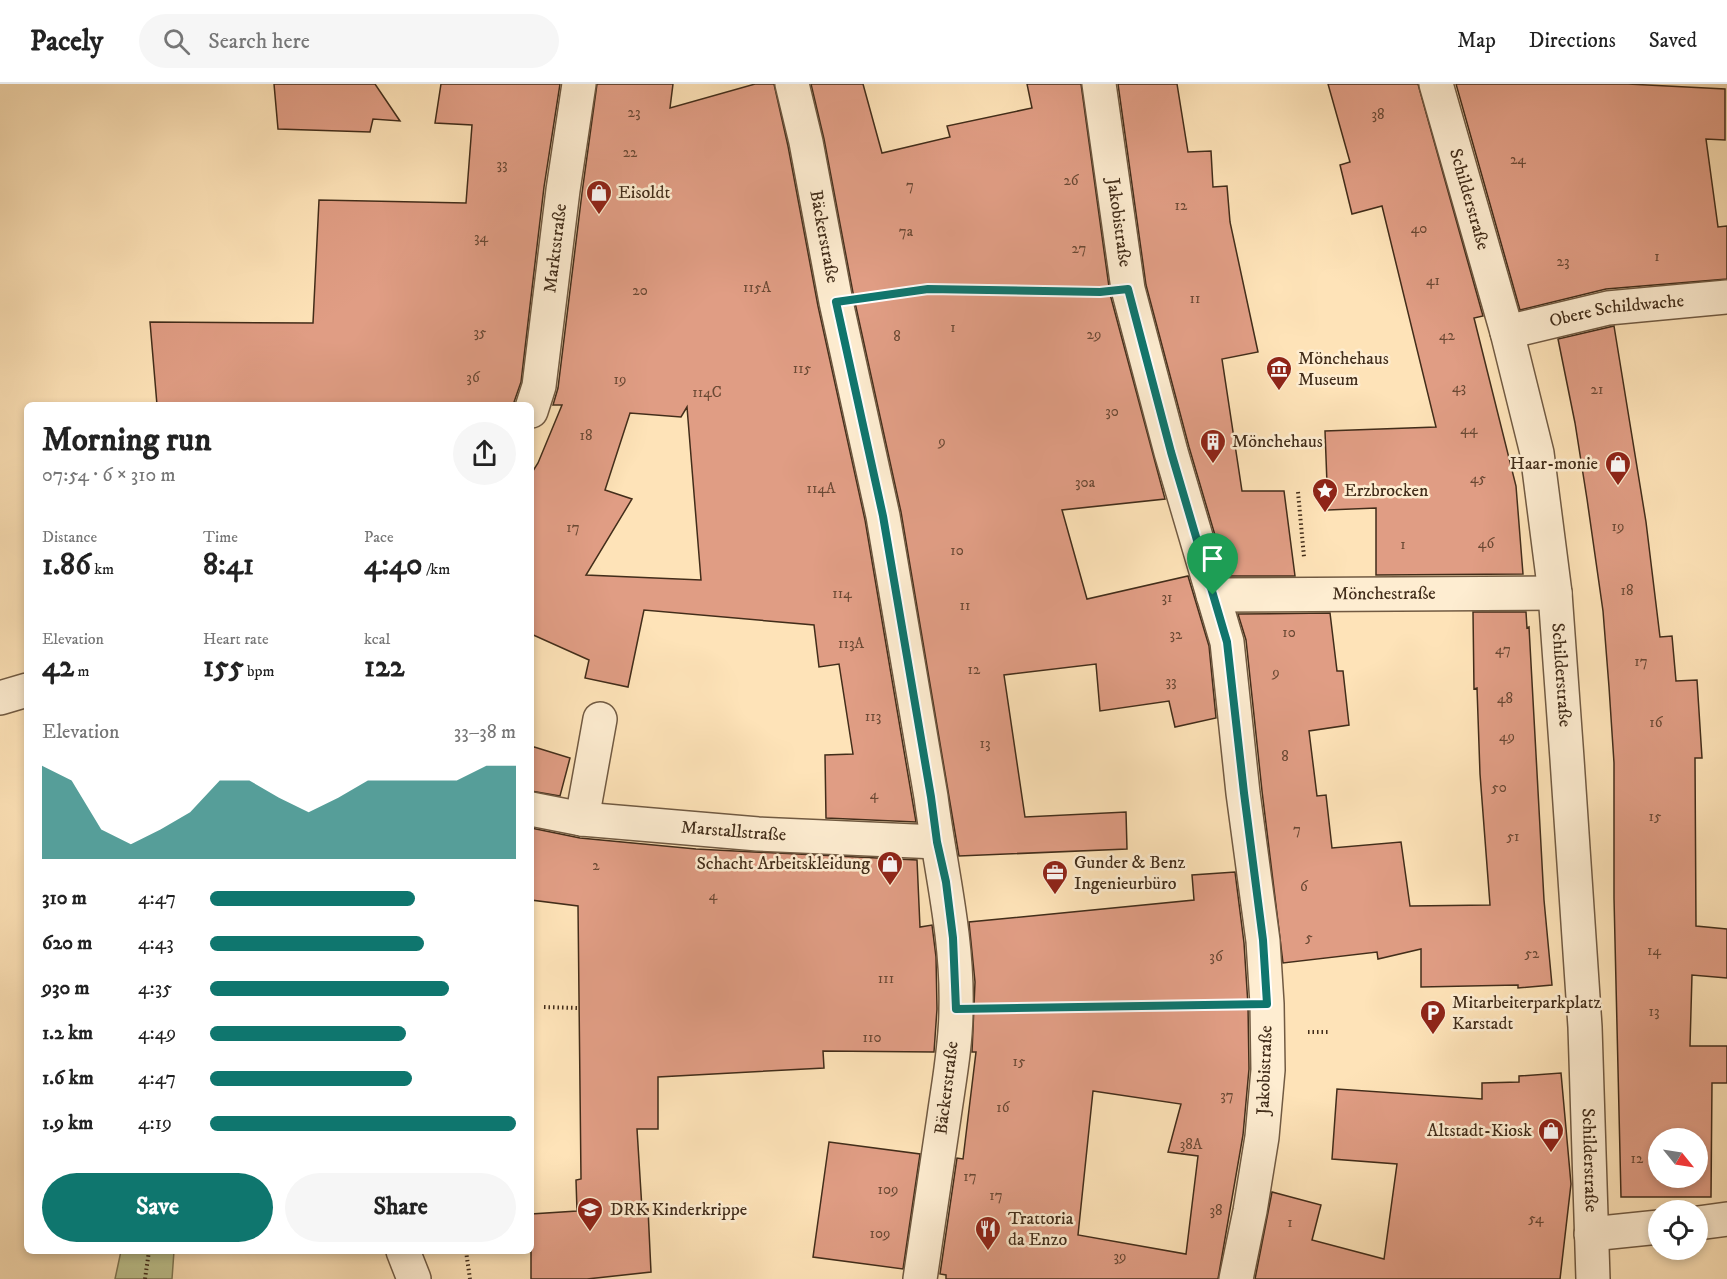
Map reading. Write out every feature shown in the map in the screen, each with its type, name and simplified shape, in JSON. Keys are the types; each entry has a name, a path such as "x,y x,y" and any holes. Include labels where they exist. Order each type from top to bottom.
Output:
{"street":[{"name":"Marktstraße","path":"534,403 540,386 563,190 579,84"},
{"name":"Bäckerstraße","path":"792,84 806,142 836,302 883,516 937,842 946,882 953,938 956,1009 950,1071 920,1279"},
{"name":"Jakobistraße","path":"1099,84 1128,289 1171,452 1227,642 1263,940 1268,1070 1262,1137 1236,1279"},
{"name":"Schilderstraße","path":"1436,84 1507,332 1537,453 1555,593 1585,1027 1593,1279"},
{"name":"Obere Schildwache","path":"1507,332 1608,308 1727,297"},
{"name":"Mönchestraße","path":"1213,595 1555,593"},
{"path":"0,698 24,691"},
{"path":"582,819 600,719"},
{"name":"Marstallstraße","path":"534,810 582,819 758,834 937,842"},
{"path":"1708,1222 1727,1220"},
{"path":"1591,1234 1648,1228"},
{"path":"404,1254 414,1279"}],"path":[{"path":"836,302 928,289 1100,292 1128,289"},
{"path":"1298,492 1304,561"},
{"path":"956,1009 1267,1004"},
{"path":"544,1007 579,1008"},
{"path":"145,1279 149,1254"},
{"path":"466,1254 470,1279"}],"green space":[{"path":"120,1254 174,1254 172,1279 115,1279"}],"building":[{"path":"274,84 375,84 400,121 373,119 370,132 278,129"},
{"path":"441,84 560,84 544,187 521,382 514,402 157,402 150,322 313,323 319,200 466,203 472,125 435,123"},
{"path":"597,84 673,84 670,108 755,84 774,84 818,306 865,520 916,822 826,818 825,755 853,754 839,664 819,667 814,625 644,610 628,687 585,678 589,660 534,635 534,469 562,405 553,405 558,388","holes":["687,407 701,580 586,575 632,499 605,490 630,413 681,417"]},
{"path":"811,84 863,84 882,153 950,137 947,126 1032,108 1027,84 1081,84 1110,294 1165,499 1062,510 1087,599 1188,576 1209,646 1216,718 1175,727 1169,701 1100,711 1096,664 1004,675 1025,817 1126,812 1127,849 959,856 901,512 854,298 824,139"},
{"path":"1118,84 1177,84 1188,152 1211,151 1213,187 1227,186 1230,222 1258,352 1222,359 1242,491 1284,491 1295,576 1227,576 1189,447 1146,285"},
{"path":"1328,84 1418,84 1483,316 1474,318 1516,486 1523,574 1376,575 1376,508 1328,510 1325,431 1436,427 1382,206 1352,214 1340,165 1350,162"},
{"path":"1456,84 1628,84 1725,89 1725,140 1706,139 1718,227 1727,226 1727,279 1606,289 1520,310"},
{"path":"1614,326 1646,522 1660,637 1672,636 1676,681 1697,680 1702,758 1695,758 1696,926 1727,929 1727,978 1692,975 1690,1046 1727,1046 1727,1083 1712,1083 1711,1197 1621,1197 1614,898 1614,763 1603,611 1575,423 1558,339"},
{"path":"1473,612 1526,612 1527,628 1529,627 1544,900 1552,985 1518,988 1518,985 1421,987 1421,949 1378,959 1377,952 1283,963 1246,640 1238,614 1330,613 1337,671 1343,671 1349,725 1309,731 1317,796 1326,795 1332,848 1401,842 1410,906 1490,905 1480,774 1477,688 1474,689"},
{"path":"534,747 570,758 560,796 534,792"},
{"path":"534,829 580,838 696,849 917,860 920,927 932,925 936,957 937,1009 934,1052 823,1051 824,1068 658,1077 658,1129 637,1129 642,1209 648,1209 651,1272 587,1279 531,1279 531,1254 534,1254 534,1214 577,1211 576,1180 581,1179 578,906 534,900"},
{"path":"1235,872 1244,943 1248,1005 1249,1069 1243,1135 1218,1279 946,1279 946,1275 940,1274 957,1158 963,1159 976,1052 972,1052 975,982 969,922 1194,900 1192,875","holes":["1093,1091 1181,1104 1168,1152 1198,1156 1186,1254 1078,1235"]},
{"path":"1561,1073 1571,1184 1560,1279 1255,1279 1272,1192 1321,1205 1312,1240 1384,1259 1397,1164 1332,1159 1337,1089 1482,1099 1482,1083 1519,1082 1519,1076"},
{"path":"829,1142 920,1154 903,1269 813,1257"}],"place":[{"name":"Eisoldt","path":"599,216"},
{"name":"Mönchehaus Museum","path":"1279,392"},
{"name":"Mönchehaus","path":"1213,465"},
{"name":"Haar-monie","path":"1618,487"},
{"name":"Erzbrocken","path":"1325,514"},
{"name":"Schacht Arbeitskleidung","path":"890,887"},
{"name":"Gunder & Benz Ingenieurbüro","path":"1055,896"},
{"name":"Mitarbeiterparkplatz Karstadt","path":"1433,1036"},
{"name":"Altstadt-Kiosk","path":"1551,1154"},
{"name":"DRK Kinderkrippe","path":"590,1233"},
{"name":"Trattoria da Enzo","path":"988,1252"}],"route":[{"path":"928,289 1100,292 1128,289 1171,452 1213,595 1227,642 1263,940 1267,1004 956,1009 953,938 946,882 937,842 883,516 836,302 928,289"}]}
